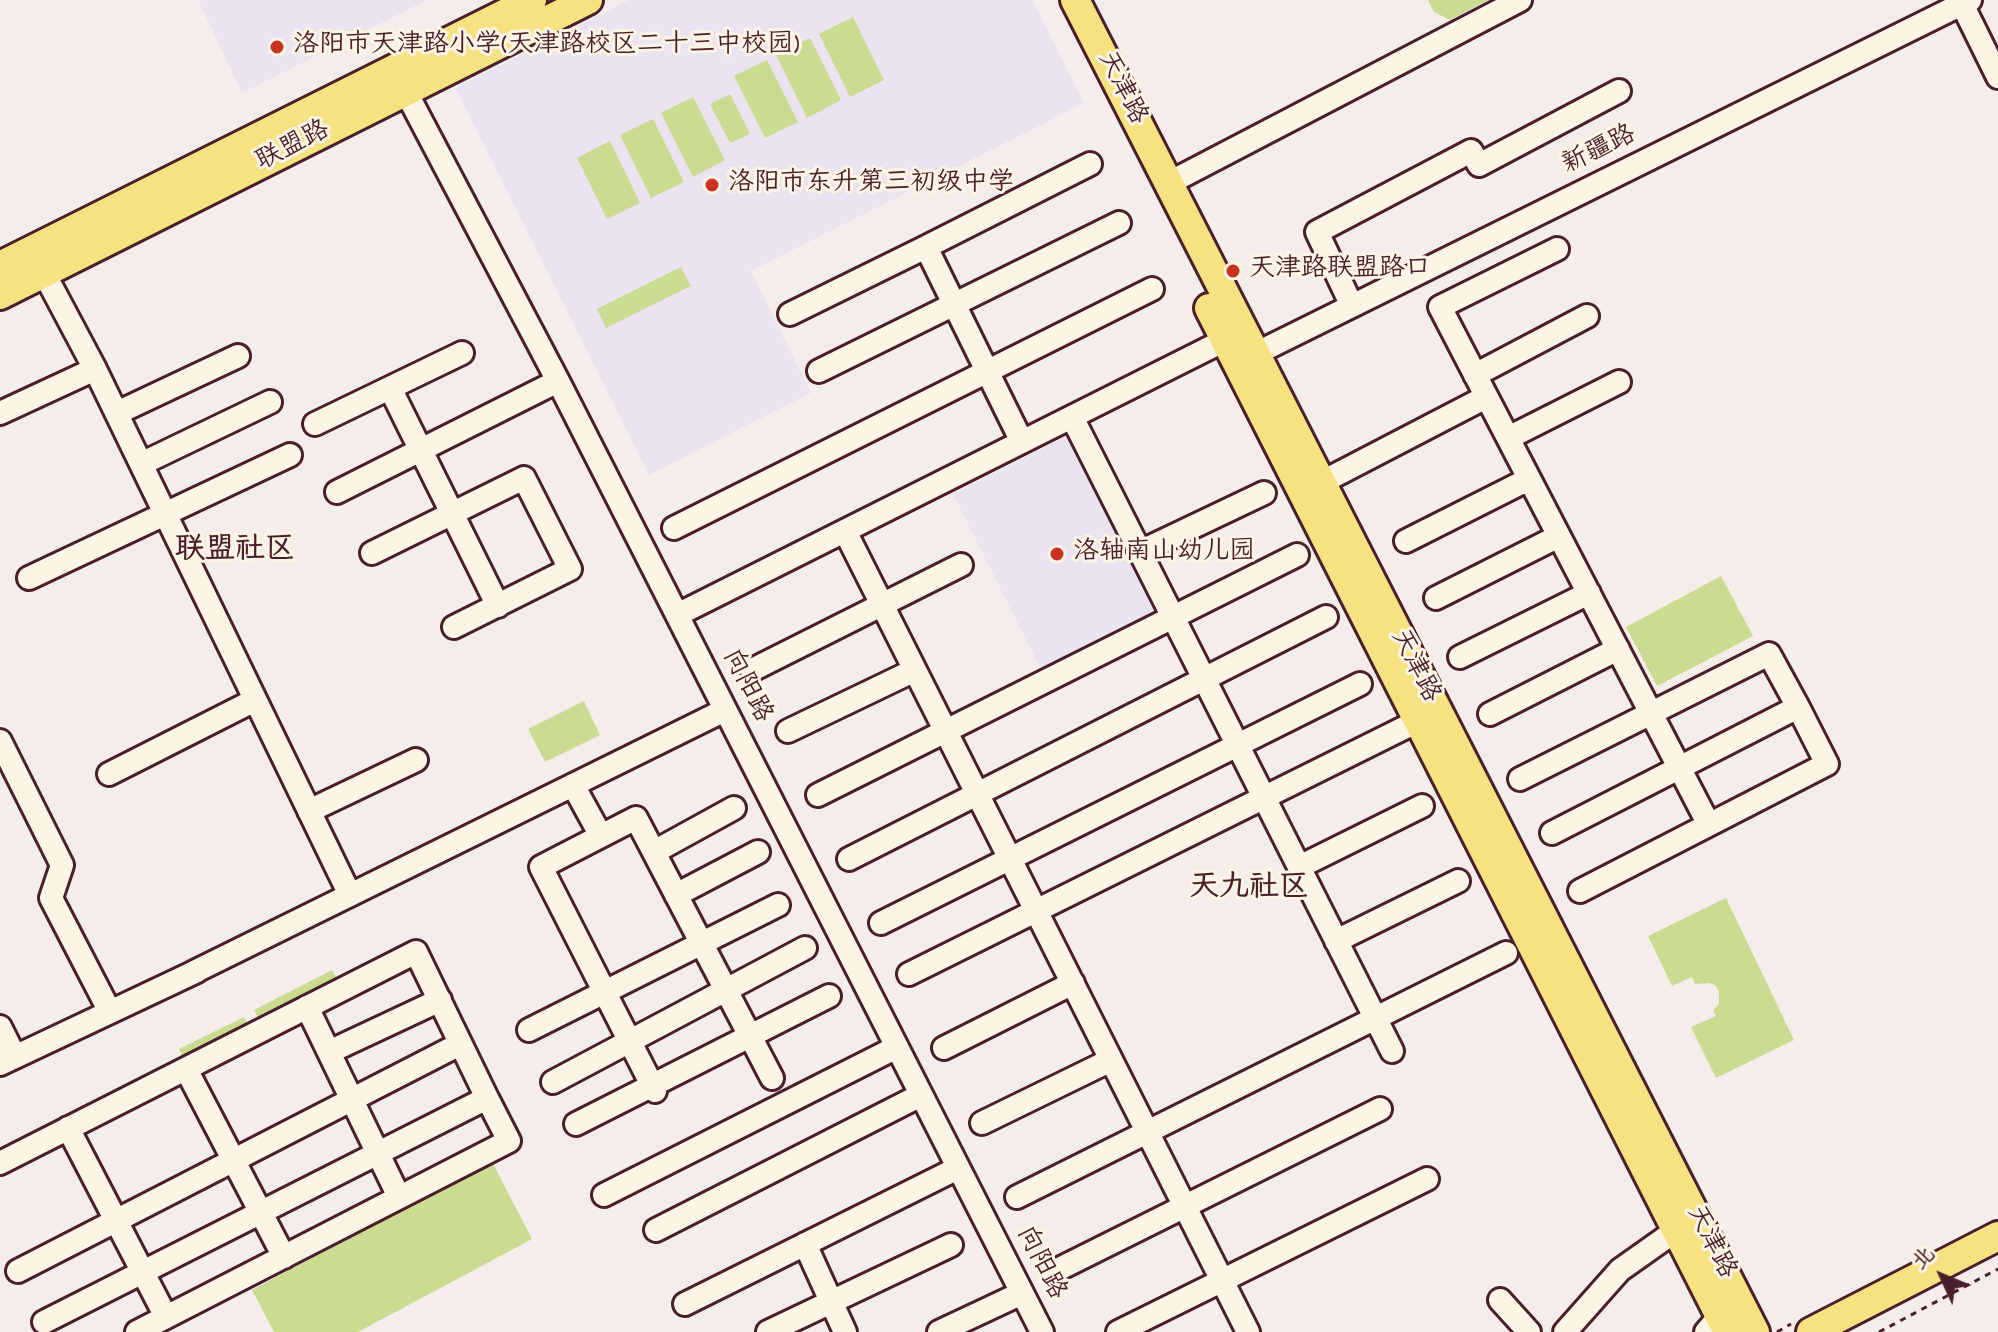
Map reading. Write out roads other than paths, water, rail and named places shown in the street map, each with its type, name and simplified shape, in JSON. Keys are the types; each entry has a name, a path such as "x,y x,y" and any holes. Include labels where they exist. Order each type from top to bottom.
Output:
{"main road":[{"name":"联盟路","path":"0,295 402,80 532,0"},
{"name":"联盟路","path":"0,266 402,80 588,0"},
{"name":"天津路","path":"1053,0 1241,342"},
{"name":"天津路","path":"1075,0 1167,184 1311,488 1427,716 1678,1229 1718,1327"},
{"name":"天津路","path":"1427,716 1755,1332"},
{"path":"1811,1332 1998,1236"},
{"path":"1851,1332 1998,1257"}],"street":[{"path":"1167,184 1520,0"},
{"name":"新疆路","path":"677,615 1072,417 1241,342 1352,306 1964,1"},
{"path":"1964,1 1998,77"},
{"name":"向阳路","path":"402,80 1042,1332"},
{"path":"1352,306 1317,232 1471,151 1479,165 1619,91"},
{"path":"790,314 1090,164"},
{"path":"819,371 1119,223"},
{"path":"926,247 1022,442"},
{"path":"1557,249 1440,307 1708,823"},
{"path":"44,273 117,413 350,895"},
{"path":"674,528 1152,289"},
{"path":"1475,375 1587,316"},
{"path":"315,424 462,353"},
{"path":"117,413 238,356"},
{"path":"0,413 95,369"},
{"path":"337,492 558,381"},
{"path":"1508,438 1619,382"},
{"path":"390,388 498,606"},
{"path":"1311,488 1486,397"},
{"path":"141,464 270,402"},
{"path":"1072,417 1392,1051"},
{"path":"29,578 290,455"},
{"path":"372,553 524,478 570,569 454,627"},
{"path":"1406,541 1529,479"},
{"path":"1140,552 1264,493"},
{"path":"845,531 1248,1332"},
{"path":"1436,598 1559,536"},
{"path":"818,795 1297,555"},
{"path":"752,670 961,565"},
{"path":"1460,657 1589,593"},
{"path":"849,859 1326,617"},
{"path":"1490,714 1618,649"},
{"path":"1520,779 1769,654 1798,707 1827,764 1580,891"},
{"path":"788,731 915,670"},
{"path":"881,923 1360,684"},
{"path":"109,774 255,700"},
{"path":"1552,833 1798,707"},
{"path":"0,1027 7,1061 725,710"},
{"path":"909,974 1427,716"},
{"path":"0,741 62,865 51,898 110,1012"},
{"path":"309,811 416,760"},
{"path":"573,785 601,836"},
{"path":"1299,867 1422,806"},
{"path":"654,852 734,808"},
{"path":"654,1088 541,867 636,818 772,1078"},
{"path":"676,895 758,852"},
{"path":"1336,941 1458,881"},
{"path":"529,1030 778,905"},
{"path":"553,1082 805,948"},
{"path":"0,1163 416,952 509,1141 137,1332"},
{"path":"1017,1197 1506,953"},
{"path":"944,1048 1073,983"},
{"path":"576,1124 654,1088 829,996"},
{"path":"329,1052 440,1000"},
{"path":"307,1007 399,1197"},
{"path":"18,1271 460,1044"},
{"path":"604,1195 897,1047"},
{"path":"982,1123 1111,1060"},
{"path":"186,1069 284,1257"},
{"path":"656,1230 921,1095"},
{"path":"44,1322 487,1098"},
{"path":"1053,1272 1380,1109"},
{"path":"68,1128 166,1317"},
{"path":"685,1304 958,1168"},
{"path":"1118,1332 1427,1179"},
{"path":"1565,1332 1620,1270 1678,1229"},
{"path":"805,1244 845,1332"},
{"path":"768,1332 951,1245"},
{"path":"939,1332 1022,1293"},
{"path":"1500,1300 1529,1332"}],"place":[{"name":"洛阳市天津路小学(天津路校区二十三中校园)","path":"277,47"},
{"name":"洛阳市东升第三初级中学","path":"712,185"},
{"name":"天津路联盟路口","path":"1233,271"},
{"name":"洛轴南山幼儿园","path":"1057,554"}],"district":[{"name":"联盟社区","path":"235,553"},
{"name":"天九社区","path":"1249,891"}]}
